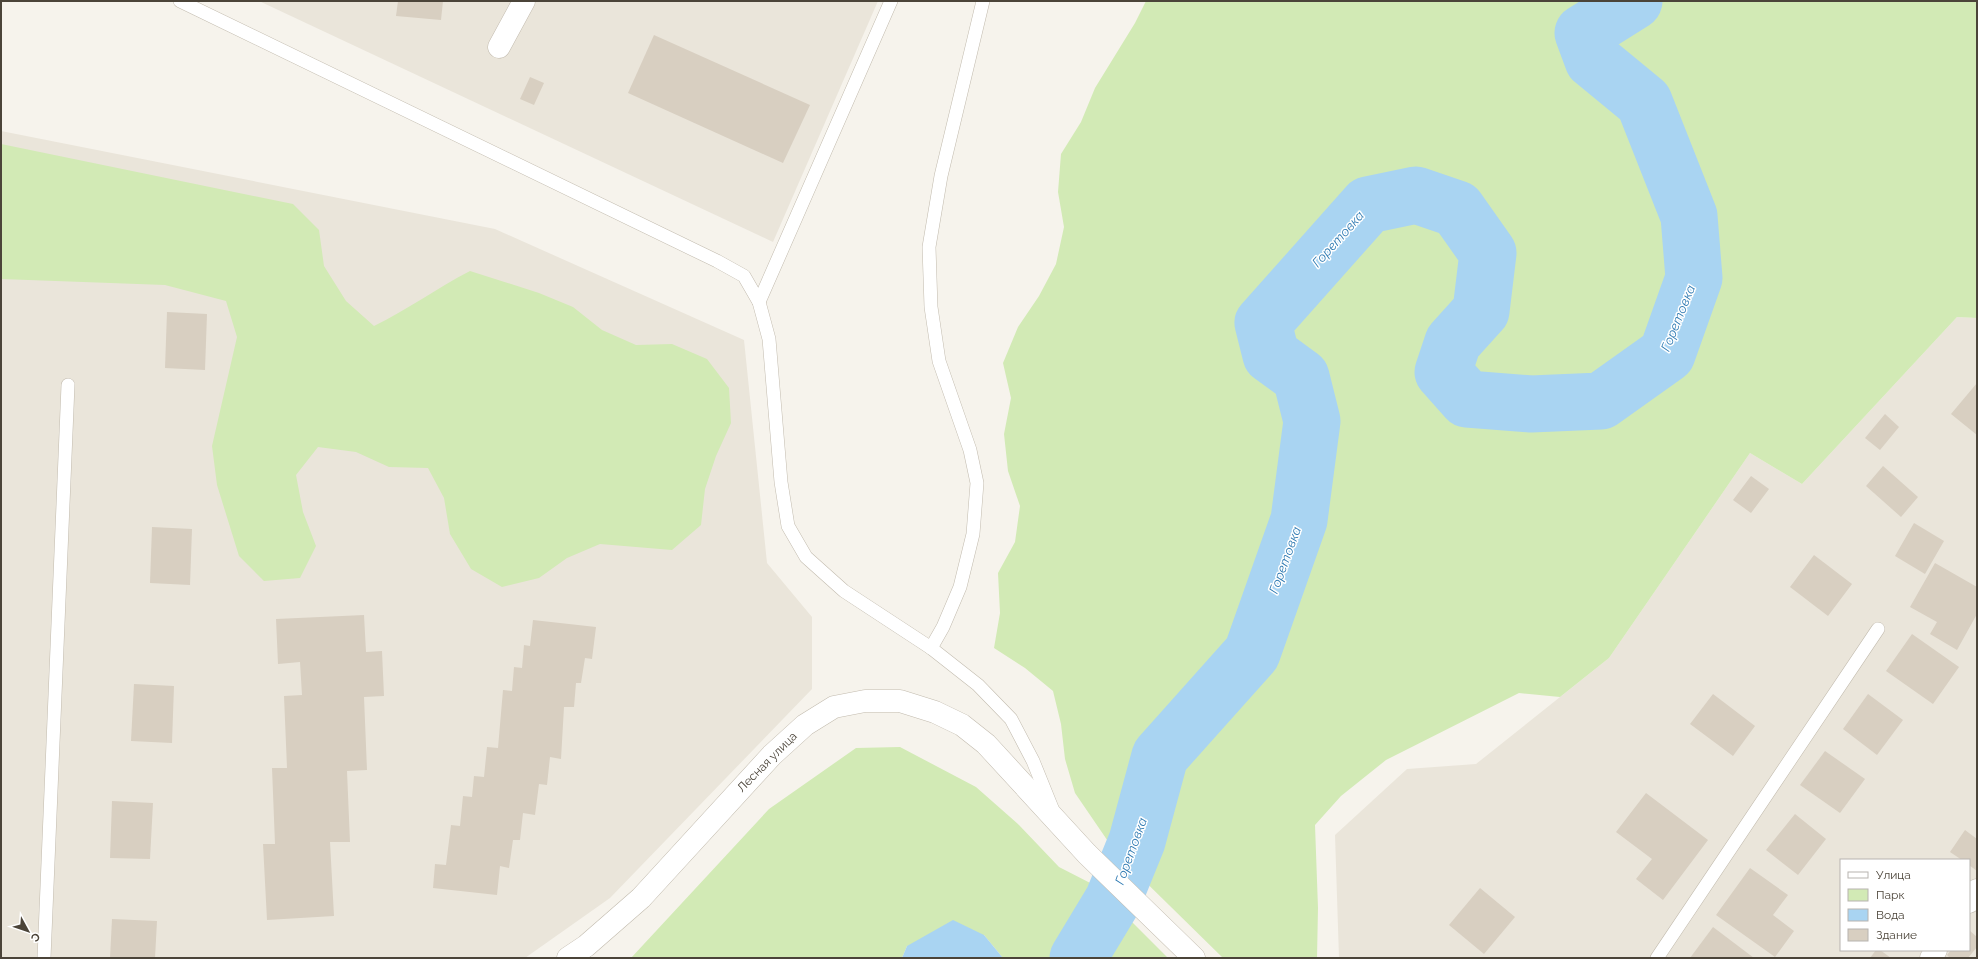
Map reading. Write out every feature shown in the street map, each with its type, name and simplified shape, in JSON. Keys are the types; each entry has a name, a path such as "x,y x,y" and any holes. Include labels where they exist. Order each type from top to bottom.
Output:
{"street":[{"path":"499,47 524,1"},
{"name":"Лесная улица","path":"568,958 586,946 641,898 772,754 805,725 834,707 865,701 900,701 934,712 962,725 986,744 1087,854 1194,958"},
{"path":"1970,900 1977,890"}],"lane":[{"path":"180,1 717,261 744,276 759,302 769,338 782,482 788,526 806,557 844,591 931,648 978,685 1011,719 1033,761 1057,821"},
{"path":"759,302 891,1"},
{"path":"931,648 943,627 960,587 973,534 977,483 970,450 939,361 931,307 929,247 941,176 983,1"},
{"path":"44,958 68,385"},
{"path":"1657,958 1878,629"}],"shaded area":[{"path":"259,1 878,1 773,242"},
{"path":"1,131 495,229 744,340 767,563 812,617 812,689 610,898 525,958 1,958"},
{"path":"1957,317 1977,318 1977,958 1339,958 1335,835 1407,769 1476,764 1609,658 1750,453 1802,484"}],"green space":[{"path":"1146,1 1977,1 1977,318 1957,317 1802,484 1750,453 1609,658 1560,697 1519,693 1386,760 1341,796 1315,825 1318,908 1317,958 1223,958 1116,853 1075,793 1065,759 1061,724 1053,691 1025,668 994,648 1000,613 998,573 1015,542 1020,506 1008,471 1004,434 1011,398 1003,363 1018,327 1039,296 1056,264 1064,227 1058,192 1061,154 1081,122 1095,88 1135,23"},
{"path":"1,144 293,204 319,230 324,266 346,301 374,326 470,271 539,293 573,307 602,330 636,345 672,344 707,359 729,388 731,423 716,456 705,489 701,525 672,550 600,544 567,558 539,578 502,587 471,569 450,534 444,498 428,468 389,467 356,452 318,447 296,475 303,512 316,546 300,578 264,581 239,556 217,485 212,446 237,337 226,301 165,285 1,279"},
{"path":"900,747 976,787 1019,825 1059,867 1100,888 1073,937 1055,958 1003,958 984,935 907,946 902,958 631,958 769,809 856,748"},
{"path":"1123,913 1168,958 1105,958"}],"water":[{"path":"1100,888 1123,913 1105,958 1055,958 1073,937"},
{"path":"953,920 984,935 1003,958 902,958 907,946"}],"building":[{"path":"398,1 443,1 441,20 396,16"},
{"path":"654,35 810,105 783,163 628,93"},
{"path":"530,77 544,83 534,105 520,99"},
{"path":"167,312 207,314 205,370 165,368"},
{"path":"1977,383 1977,435 1951,414"},
{"path":"1885,414 1899,427 1880,450 1865,438"},
{"path":"1883,466 1918,497 1901,517 1866,486"},
{"path":"1751,476 1769,489 1751,513 1733,500"},
{"path":"1914,523 1944,541 1925,574 1895,556"},
{"path":"152,527 192,529 190,585 150,583"},
{"path":"1814,555 1852,584 1828,616 1790,587"},
{"path":"1935,563 1977,587 1977,614 1957,650 1930,634 1937,622 1910,607"},
{"path":"364,615 366,652 382,651 384,696 364,697 367,770 347,771 350,842 330,842 334,916 267,920 263,844 275,844 272,768 287,768 284,696 302,695 300,662 278,664 276,619"},
{"path":"533,620 596,627 592,659 585,658 581,683 576,683 574,707 564,707 561,759 550,757 547,785 539,784 535,815 523,813 520,840 513,840 509,868 500,866 497,895 433,888 435,864 446,865 451,825 460,826 463,796 472,797 474,776 484,777 487,747 498,748 503,690 512,691 514,667 522,668 524,645 530,646"},
{"path":"1912,634 1959,667 1933,704 1886,671"},
{"path":"134,684 174,686 172,743 131,741"},
{"path":"1713,694 1755,726 1733,756 1690,724"},
{"path":"1868,694 1903,720 1877,755 1843,729"},
{"path":"1825,751 1865,779 1840,813 1800,785"},
{"path":"1646,793 1708,840 1663,900 1636,879 1652,859 1616,832"},
{"path":"112,801 153,803 150,859 110,858"},
{"path":"1795,814 1826,839 1798,875 1766,850"},
{"path":"1965,830 1977,839 1977,871 1970,866 1970,859 1960,859 1950,852"},
{"path":"1750,868 1788,895 1773,915 1794,931 1775,957 1716,915"},
{"path":"1480,888 1515,917 1484,954 1449,925"},
{"path":"112,919 157,921 155,958 110,958"},
{"path":"1713,927 1754,958 1690,958"},
{"path":"1970,931 1977,937 1977,947 1968,958 1950,958 1947,955 1950,951 1970,951"},
{"path":"1875,951 1881,951 1891,958 1870,958"}],"waterway":[{"name":"Горетовка","path":"1078,958 1113,900 1137,841 1160,756 1252,653 1299,520 1312,421 1301,377 1271,355 1263,323 1368,205 1416,195 1457,209 1488,253 1481,311 1453,342 1443,372 1467,399 1531,404 1601,401 1667,354 1694,278 1689,216 1644,102 1593,60 1583,33 1634,1"}]}
